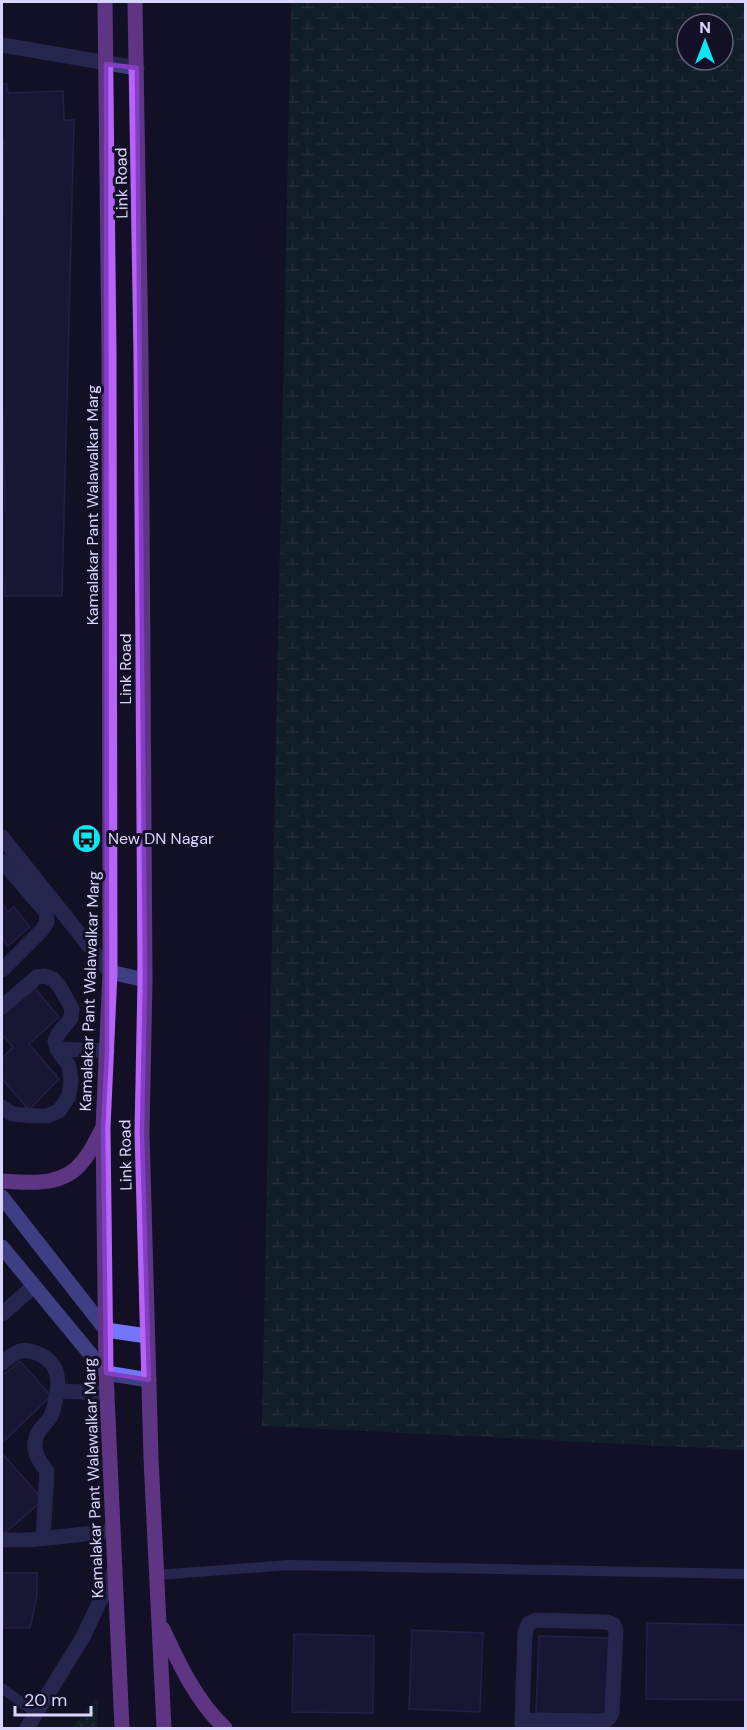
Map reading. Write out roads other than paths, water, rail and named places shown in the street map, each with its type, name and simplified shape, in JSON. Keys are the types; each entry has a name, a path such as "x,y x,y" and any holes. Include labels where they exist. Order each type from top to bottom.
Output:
{"main road":[{"name":"Kamalakar Pant Walawalkar Marg","path":"105,2 110,376 110,972 102,1128 106,1373 122,1728"},
{"name":"Link Road","path":"135,2 145,980 142,1133 147,1336"},
{"path":"2,1181 39,1183 69,1176 83,1162 102,1128"},
{"path":"2,1197 106,1330 147,1336 164,1728"},
{"path":"2,1247 106,1373 149,1380"},
{"path":"159,1621 177,1660 200,1698 225,1728"}],"street":[{"path":"2,45 137,68"},
{"path":"2,837 110,972 145,980"},
{"path":"2,861 46,912 48,922 2,970"},
{"path":"2,1007 37,977 45,976 53,979 60,987 72,1009 71,1018 55,1041 57,1049 69,1066 71,1082 69,1096 59,1111 48,1116 36,1116 12,1114 2,1107"},
{"path":"57,1049 106,1051"},
{"path":"2,1314 34,1286"},
{"path":"2,1363 15,1351 30,1350 47,1358 56,1371 58,1391 50,1418 40,1427 35,1439 37,1458 48,1471 44,1538"},
{"path":"58,1391 107,1393"},
{"path":"2,1540 113,1531"},
{"path":"27,1728 83,1637 115,1569"},
{"path":"536,1620 608,1622 614,1625 616,1631 611,1718 602,1721 522,1724 525,1633 528,1624 536,1620"}],"lane":[{"path":"157,1575 289,1565 746,1574"},
{"path":"2,1688 37,1714"}],"place":[{"name":"New DN Nagar","path":"87,838"}]}
